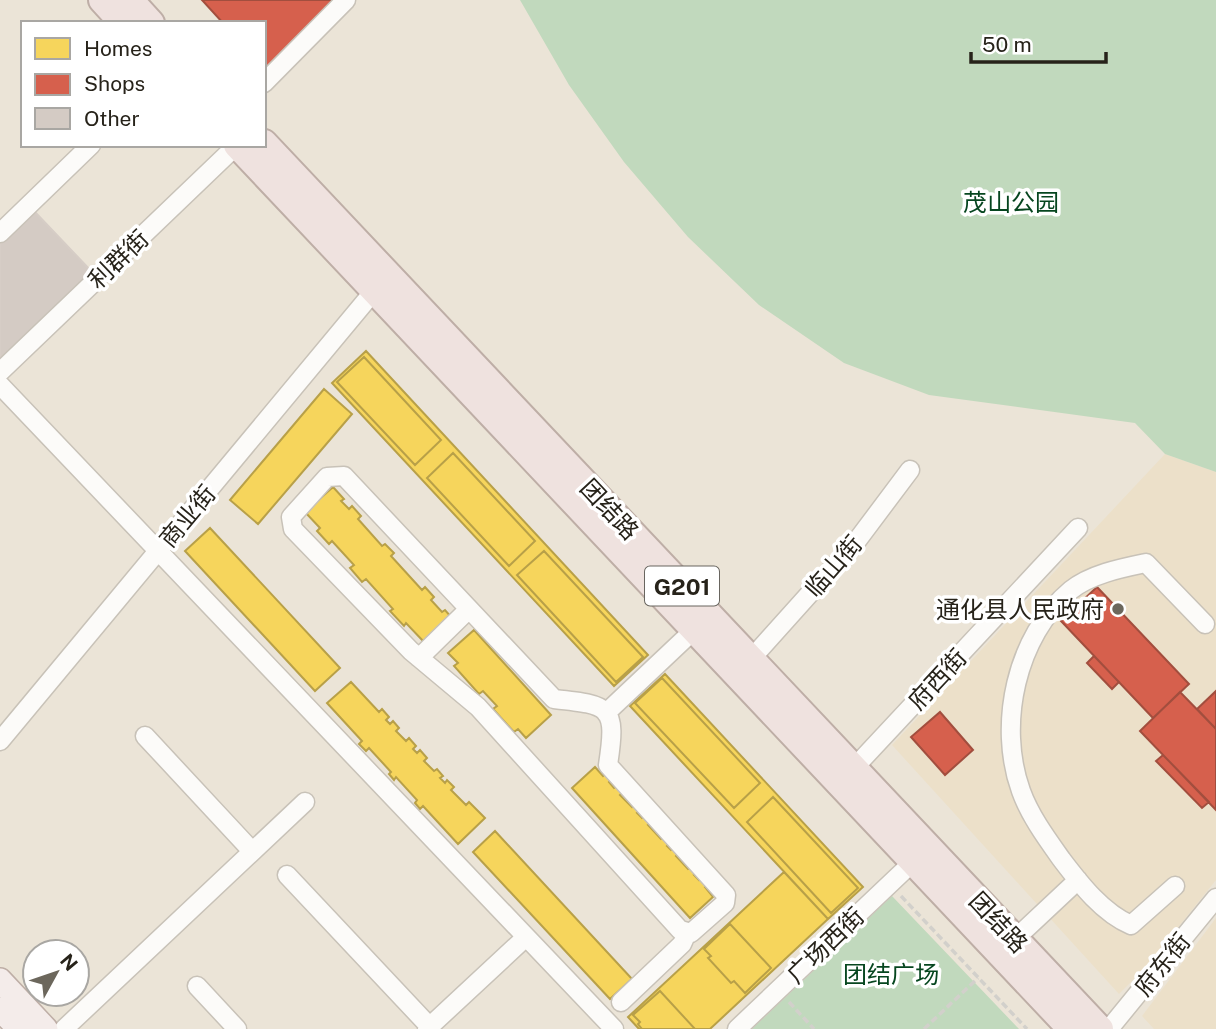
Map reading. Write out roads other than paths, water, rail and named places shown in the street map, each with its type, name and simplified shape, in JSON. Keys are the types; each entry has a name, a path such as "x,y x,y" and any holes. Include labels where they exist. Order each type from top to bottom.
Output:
{"highway":[{"path":"102,0 121,21"},
{"path":"130,0 149,21"},
{"name":"团结路","path":"266,145 1100,1029"},
{"name":"团结路","path":"239,147 1070,1029"}],"main road":[{"path":"0,980 46,1029"}],"street":[{"path":"266,81 346,0"},
{"path":"0,233 89,147"},
{"name":"利群街","path":"0,372 235,147"},
{"name":"商业街","path":"0,741 374,291"},
{"path":"0,385 614,1029"},
{"name":"临山街","path":"751,659 856,542 910,470"},
{"path":"344,476 554,699 587,701 602,708 612,724 613,733 608,765 726,894 725,903 691,933 680,930 478,708 419,658 293,528 291,517 327,477 344,476"},
{"name":"府西街","path":"854,768 1078,528"},
{"path":"1175,886 1131,925 1116,919 1078,880 1029,808 1021,791 1011,736 1014,697 1024,656 1052,610 1072,589 1112,571 1146,564 1205,624"},
{"path":"419,658 469,609"},
{"path":"606,713 694,630"},
{"path":"145,736 252,851"},
{"path":"64,1029 305,802"},
{"name":"广场西街","path":"737,1029 913,862"},
{"path":"287,875 429,1028 526,937"},
{"path":"1015,939 1078,880"},
{"name":"府东街","path":"1109,1029 1216,898"},
{"path":"621,1002 682,944 687,933"},
{"path":"197,986 237,1029"}],"place":[{"name":"通化县人民政府","path":"1118,609"}],"park label":[{"name":"茂山公园","path":"1011,202"},
{"name":"团结广场","path":"891,974"}]}
